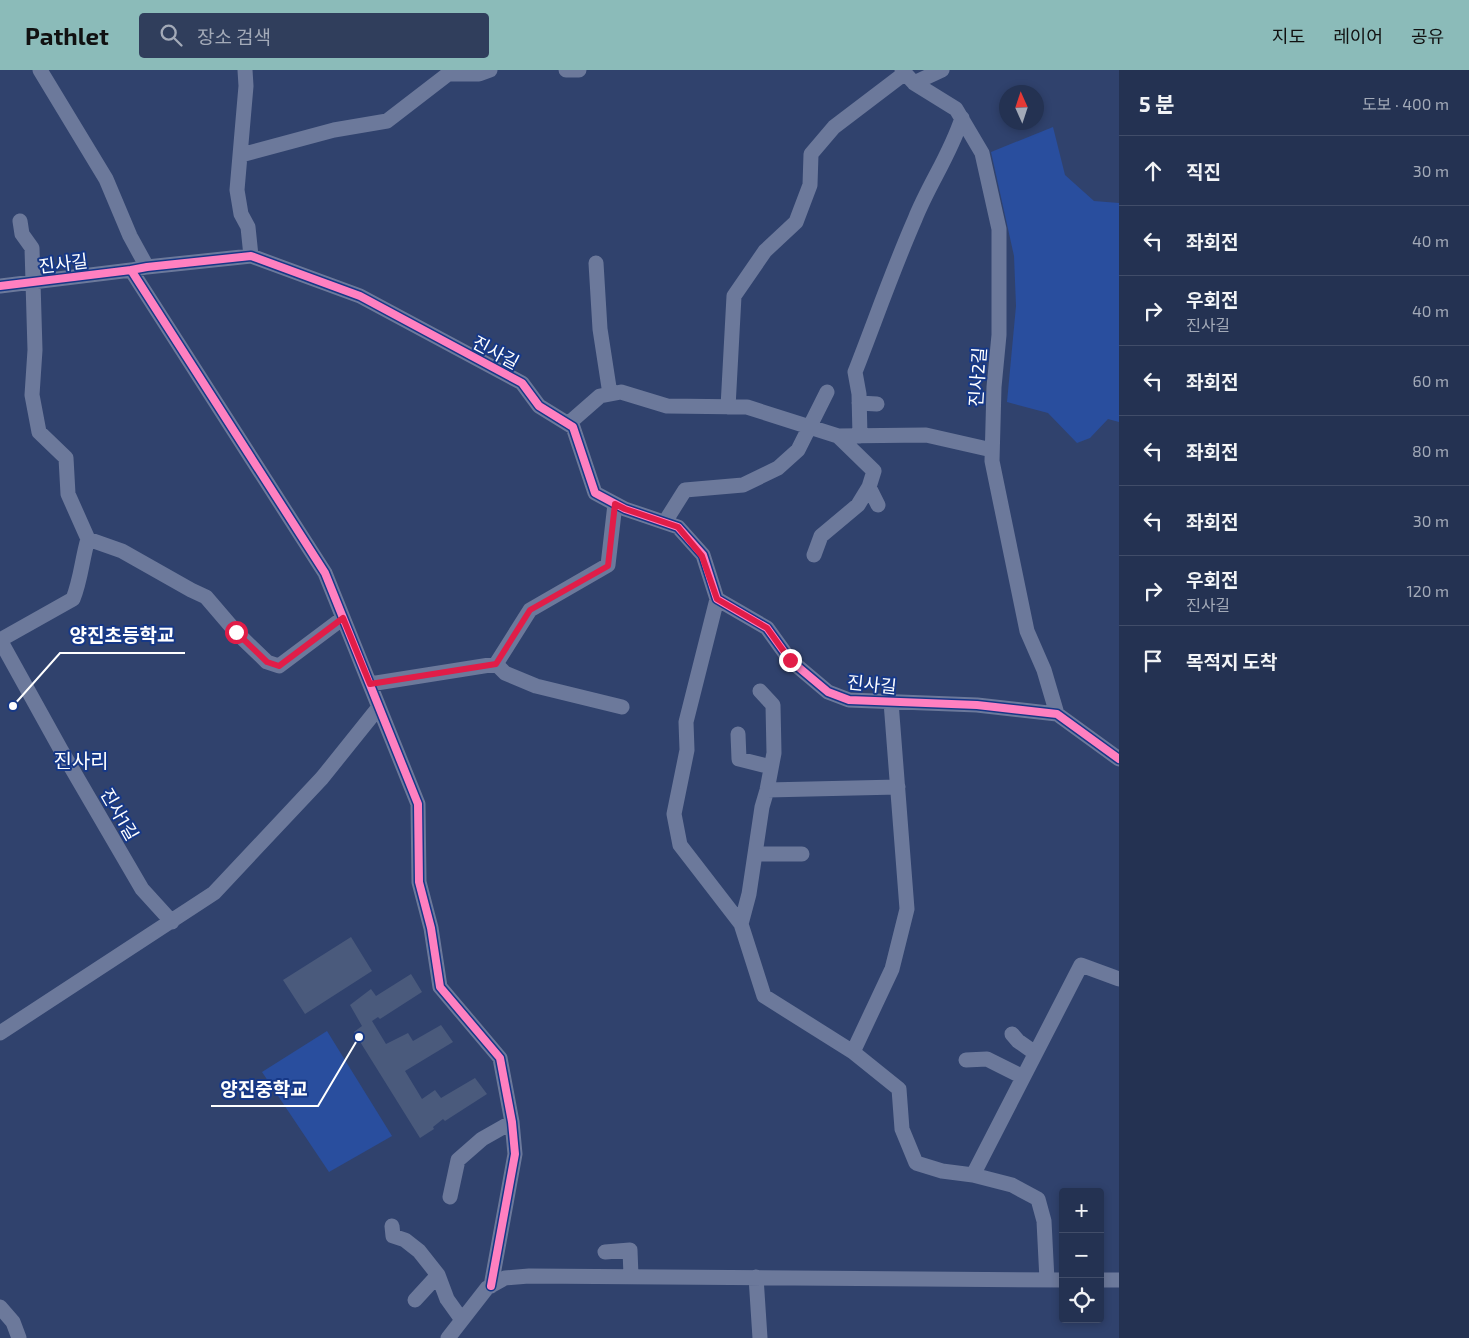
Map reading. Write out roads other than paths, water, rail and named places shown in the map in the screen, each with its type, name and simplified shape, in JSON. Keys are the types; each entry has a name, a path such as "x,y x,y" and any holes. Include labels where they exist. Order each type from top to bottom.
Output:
{"street":[{"path":"40,70 106,179 130,236 147,267"},
{"path":"245,70 241,155 237,190 241,214 248,227 251,256"},
{"path":"241,155 334,130 387,121 449,72 479,74 490,70"},
{"path":"728,407 734,296 765,251 796,222 810,185 811,154 834,127 907,75 942,70"},
{"name":"진사2길","path":"907,75 956,109 982,153 999,229 999,335 994,387 992,461 1027,631 1044,670 1057,714"},
{"path":"860,436 859,403 855,372 915,218 946,160 962,118"},
{"path":"0,640 73,599 78,586 83,555 88,539 68,494 66,458 39,432 32,395 35,350 32,248 22,234 20,221"},
{"name":"진사길","path":"0,286 251,256 360,296 522,384 539,406 568,424"},
{"path":"596,262 600,329 610,394"},
{"path":"131,270 325,574 418,804 418,882 431,928 440,987 500,1058 512,1122 515,1154 491,1286"},
{"path":"992,450 926,436 838,436 746,407 667,406 622,392 600,396 568,424 573,427 595,494 625,509 678,527 702,556 717,599 686,722 687,750 674,814 680,845 741,924 764,996 853,1052 899,1089 902,1129 916,1162 942,1171 973,1175 1012,1185 1038,1199 1044,1221 1047,1280"},
{"path":"667,523 668,517 686,490 743,485 778,468 798,450 827,392"},
{"path":"859,403 877,404"},
{"path":"814,555 821,536 858,505 869,487 874,471 838,436"},
{"path":"869,487 878,505"},
{"path":"370,684 496,664 530,610 608,566 615,504"},
{"path":"88,539 122,551 190,590 206,597 236,632 267,662 279,666 343,618"},
{"name":"진사길","path":"717,599 767,628 790,660 828,692 849,700 977,705 1057,714 1119,759"},
{"name":"진사1길","path":"0,640 61,750 142,889 172,922"},
{"path":"496,664 505,673 536,686 622,707"},
{"path":"741,924 749,894 762,807 774,752 773,705 760,692"},
{"path":"853,1052 892,969 907,909 891,702"},
{"path":"0,1033 124,950 172,922 214,893 322,778 379,707"},
{"path":"738,734 739,759 771,767"},
{"path":"767,790 898,787"},
{"path":"756,854 802,854"},
{"path":"973,1175 1081,965 1119,980"},
{"path":"1012,1034 1018,1041 1036,1053"},
{"path":"966,1060 987,1059 1023,1077"},
{"path":"450,1197 458,1160 482,1139 512,1122"},
{"path":"392,1226 393,1236 405,1240 419,1251 438,1275 447,1299 462,1320"},
{"path":"605,1252 630,1250 632,1276"},
{"path":"414,1300 438,1275"},
{"path":"448,1338 487,1288 505,1278 529,1276 632,1276 1059,1280"},
{"path":"756,1277 760,1338"},
{"path":"1104,1280 1119,1280"},
{"path":"0,1307 13,1322 19,1338"}],"place":[{"name":"양진초등학교","path":"13,706"},
{"name":"양진중학교","path":"359,1037"}],"district":[{"name":"진사리","path":"81,760"}]}
